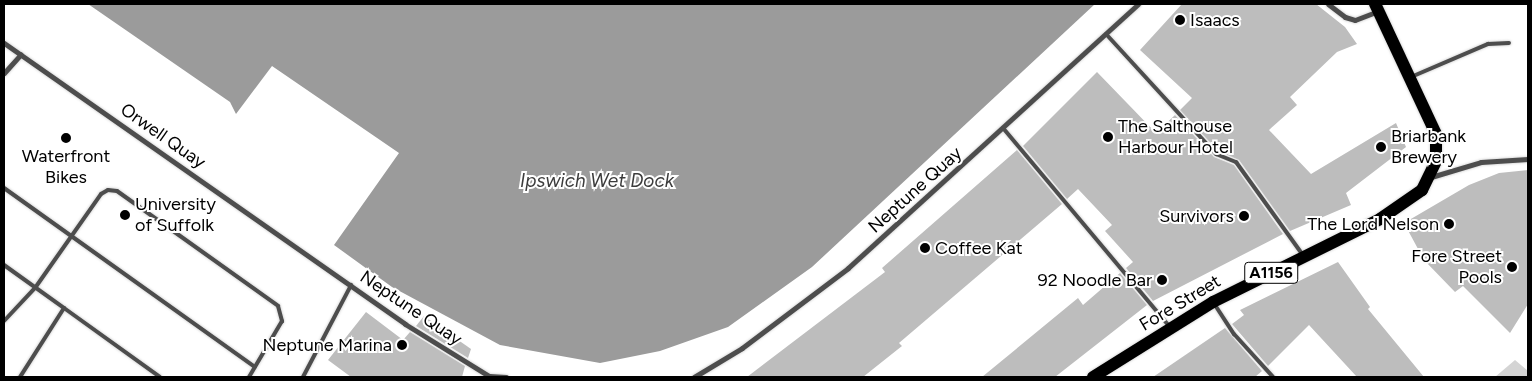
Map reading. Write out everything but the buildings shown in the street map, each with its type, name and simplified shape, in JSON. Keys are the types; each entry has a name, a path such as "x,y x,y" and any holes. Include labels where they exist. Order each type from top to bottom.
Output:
{"main road":[{"path":"1376,8 1411,77 1436,134 1431,177"},
{"name":"Fore Street","path":"1093,377 1106,374 1170,327 1213,302 1412,200 1431,177"}],"street":[{"name":"Neptune Quay","path":"694,377 742,348 848,268 1138,4"},
{"path":"1328,4 1355,20 1376,8"},
{"name":"Orwell Quay","path":"4,43 306,252"},
{"path":"4,73 21,54"},
{"path":"1431,177 1481,162 1528,159"},
{"name":"Neptune Quay","path":"306,252 405,324 489,376 506,377"}],"lane":[{"path":"1106,34 1216,154 1236,162 1304,256"},
{"path":"1411,77 1488,44 1510,43"},
{"path":"1004,128 1170,327"},
{"path":"4,188 255,367"},
{"path":"4,322 34,288 101,194 108,190 117,191 272,300 282,313 282,321 249,377"},
{"path":"4,265 160,377"},
{"path":"303,377 351,285"},
{"path":"1213,302 1234,334 1273,377"},
{"path":"23,376 64,308"}],"shaded area":[{"path":"1515,360 1528,371 1528,377 1495,377"}],"water":[{"name":"Ipswich Wet Dock","path":"88,4 1095,4 812,267 728,327 660,351 600,363 500,345 392,287 334,245 399,153 272,66 236,114 230,102"}],"place":[{"name":"Isaacs","path":"1180,20"},
{"name":"The Salthouse Harbour Hotel","path":"1108,137"},
{"name":"Waterfront Bikes","path":"66,138"},
{"name":"Briarbank Brewery","path":"1381,147"},
{"name":"University of Suffolk","path":"125,215"},
{"name":"Survivors","path":"1244,216"},
{"name":"The Lord Nelson","path":"1449,224"},
{"name":"Coffee Kat","path":"925,248"},
{"name":"Fore Street Pools","path":"1512,267"},
{"name":"92 Noodle Bar","path":"1162,280"},
{"name":"Neptune Marina","path":"402,345"}]}
